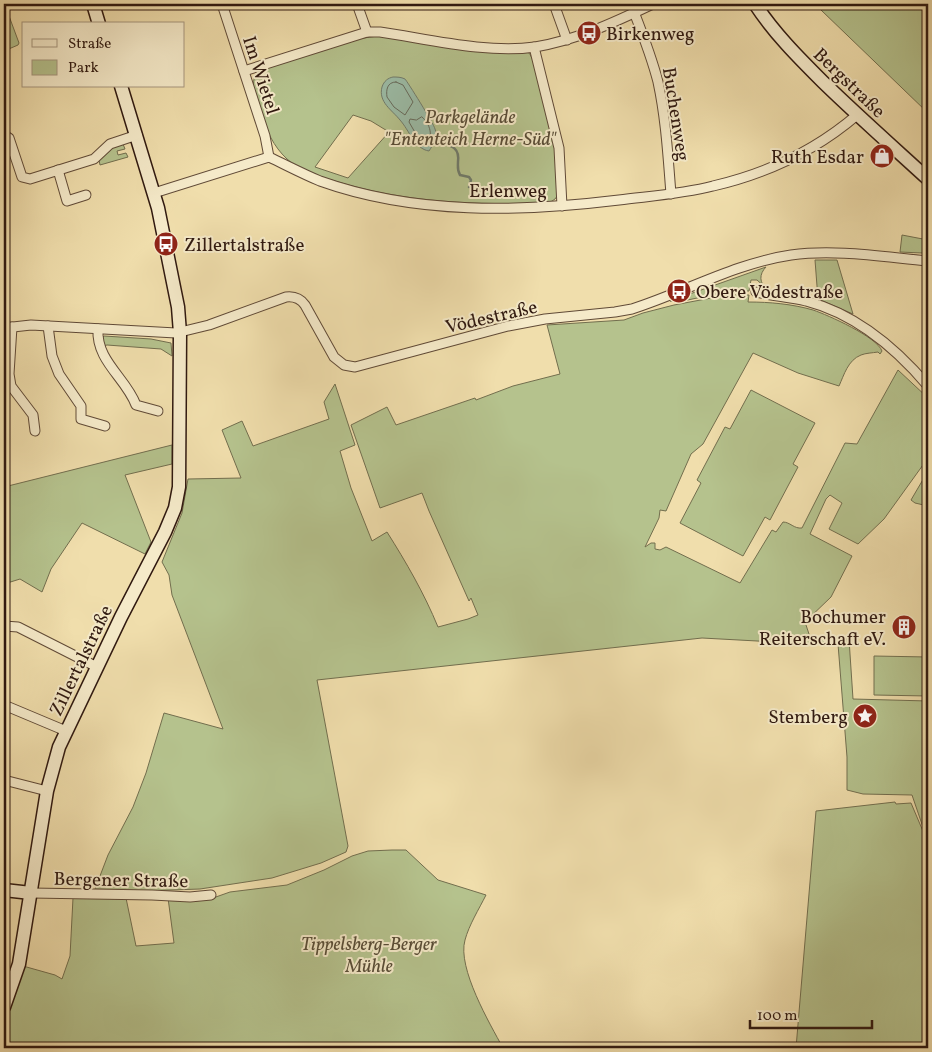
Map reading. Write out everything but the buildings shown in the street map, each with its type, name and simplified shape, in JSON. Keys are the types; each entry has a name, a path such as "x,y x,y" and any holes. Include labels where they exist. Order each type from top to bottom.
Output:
{"street":[{"path":"93,4 98,22"},
{"name":"Im Wietel","path":"222,4 269,157"},
{"path":"358,4 367,32"},
{"path":"554,4 567,40"},
{"path":"244,71 367,32 380,32 489,48 534,47 567,40 653,4"},
{"name":"Bergstraße","path":"755,4 765,20 797,56 857,115 928,179"},
{"name":"Buchenweg","path":"634,12 658,82 666,130 671,194"},
{"path":"534,47 557,139 562,206"},
{"name":"Zillertalstraße","path":"4,1007 19,964 47,791 53,766 66,731 159,546 178,498 180,333 178,307 154,193 122,88"},
{"name":"Erlenweg","path":"269,157 321,181 355,191 407,202 476,207 562,206 671,194 730,182 780,163 833,134 857,115"},
{"path":"4,135 9,138 22,177 30,180 94,158 110,144 137,135"},
{"path":"154,193 269,157"},
{"path":"58,170 67,201 86,195"},
{"name":"Vödestraße","path":"35,431 33,415 11,386 8,327 31,325 180,333 286,297 294,297 301,300 305,305 334,357 344,365 356,367 508,326 545,319 632,309 743,267 782,257 836,253 928,260"},
{"path":"756,292 806,301 839,313 875,334 905,359 928,386"},
{"path":"48,326 52,356 59,374 81,406 81,420 106,426"},
{"path":"98,329 98,343 102,353 136,405 158,411"},
{"path":"4,626 18,627 97,667"},
{"path":"4,705 66,731"},
{"path":"4,780 47,791"},
{"path":"4,890 30,893"},
{"name":"Bergener Straße","path":"30,893 190,897 211,895"}],"green space":[{"path":"815,4 928,4 928,113 821,10"},
{"path":"9,16 19,43 4,51 4,18"},
{"name":"Parkgelände \"Ententeich Herne-Süd\"","path":"378,36 528,52 537,69 549,116 557,163 558,195 555,199 549,203 468,203 414,198 388,194 335,181 310,173 287,159 271,138 257,103 253,87 255,76 258,71 357,39","holes":["353,115 371,121 389,132 348,178 315,167"]},
{"path":"123,144 125,149 117,151 118,155 126,153 128,157 100,165 99,160 112,148"},
{"path":"902,235 928,240 928,246 922,253 900,252"},
{"path":"815,260 837,260 853,314 818,299"},
{"path":"766,267 761,278 762,284 767,289 757,280 751,280 749,291 726,292 678,302 670,301"},
{"path":"727,295 749,295 748,302 781,304 813,310 840,321 862,333 878,345 882,351 880,354 878,352 863,354 853,360 839,386 798,373 753,353 703,444 691,454 666,511 660,510 659,518 645,547 655,543 655,549 660,550 666,547 740,583 772,530 776,532 783,522 802,528 845,443 857,444 898,370 928,398 928,458 884,519 858,544 829,529 842,503 830,495 826,499 810,534 852,556 831,597 805,622 810,637 849,639 853,699 928,701 928,837 926,836 912,795 863,794 847,790 847,757 838,644 702,638 317,680 348,846 346,852 321,863 272,878 200,889 143,891 95,889 108,855 133,807 146,773 164,713 223,729 172,595 169,575 162,562 182,513 188,479 241,478 222,430 242,421 253,446 329,419 324,402 335,384 355,445 340,451 351,488 372,541 387,532 427,602 438,627 468,619 478,615 471,598 469,601 422,493 380,508 351,425 387,407 396,425 475,398 476,400 513,386 560,374 547,325 624,320 674,305"},
{"path":"104,336 151,339 171,343 172,356 161,349 103,346 102,338"},
{"path":"751,390 815,423 793,464 798,467 770,520 765,517 743,556 680,523 701,483 697,480 725,427 730,429"},
{"path":"172,445 172,464 125,475 151,542 145,554 82,523 51,569 42,592 20,579 4,584 4,478 8,486"},
{"path":"928,471 928,506 911,500"},
{"path":"874,656 928,657 928,696 874,695"},
{"path":"895,802 896,804 911,803 928,843 928,1048 796,1048 816,811"},
{"name":"Tippelsberg-Berger Mühle","path":"406,850 438,880 486,895 469,929 465,940 464,952 470,980 476,996 503,1048 4,1048 4,1026 23,966 55,975 62,979 70,956 73,898 126,898 136,946 174,943 168,898 196,901 230,892 287,885 352,856 368,851"}],"water":[{"path":"393,77 405,79 434,125 436,132 429,151 424,150 416,143 403,124 386,105 382,97 381,92 384,83"}],"waterway":[{"path":"435,141 455,149 458,156 458,172 460,175 469,177 471,180 469,187"},
{"path":"4,1046 7,1039 5,1032"}],"place":[{"name":"Birkenweg","path":"589,33"},
{"name":"Ruth Esdar","path":"882,156"},
{"name":"Zillertalstraße","path":"166,244"},
{"name":"Obere Vödestraße","path":"679,291"},
{"name":"Bochumer Reiterschaft eV.","path":"904,627"},
{"name":"Stemberg","path":"865,716"}]}
